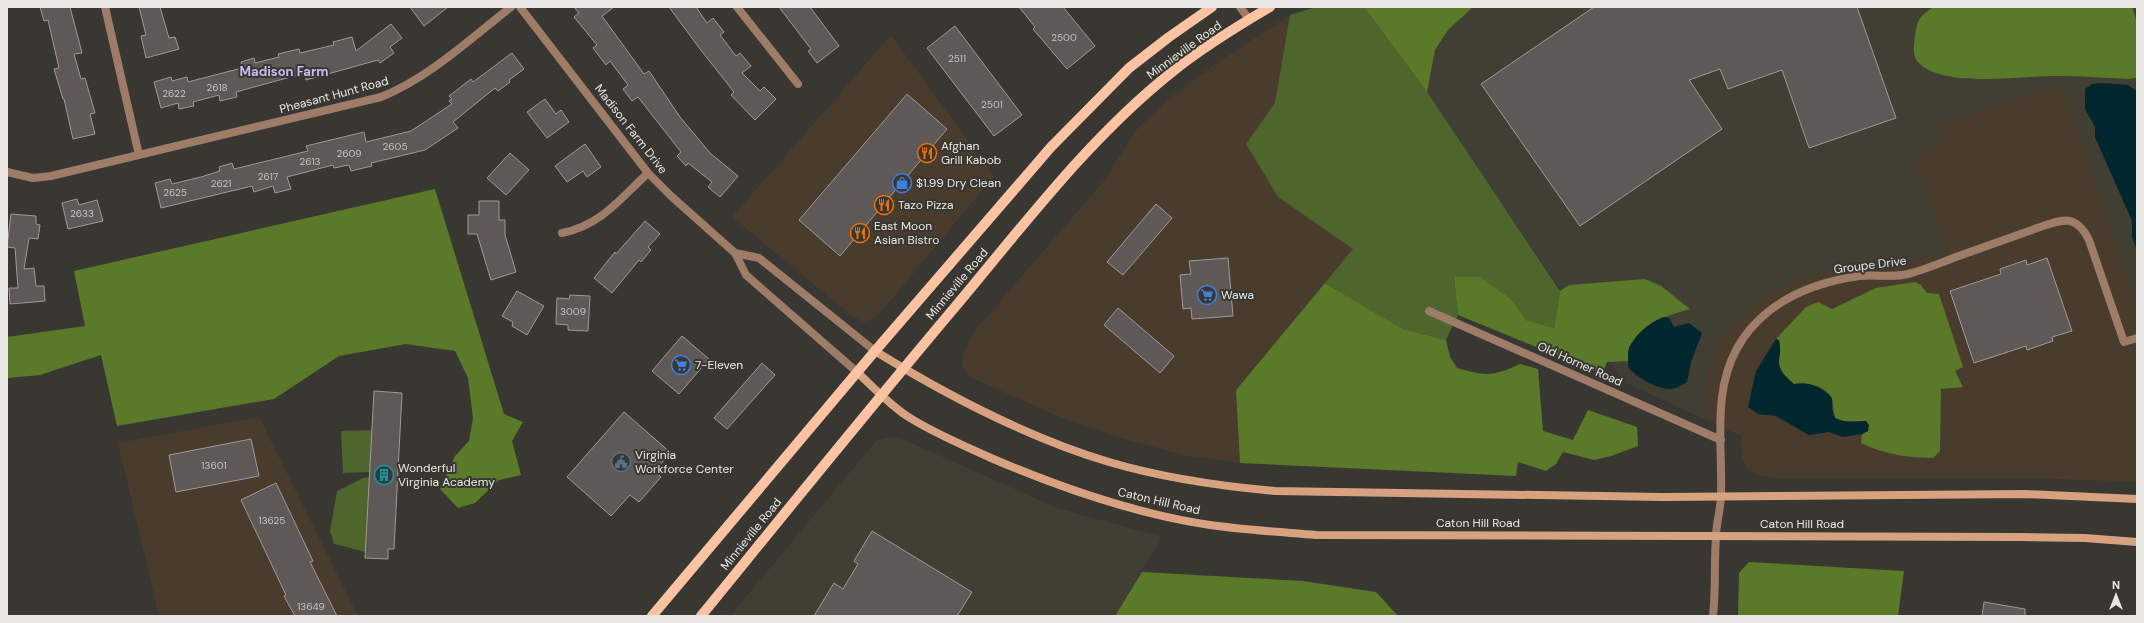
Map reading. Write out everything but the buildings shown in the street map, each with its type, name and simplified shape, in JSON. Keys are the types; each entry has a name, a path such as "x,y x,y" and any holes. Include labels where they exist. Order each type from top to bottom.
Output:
{"main road":[{"name":"Minnieville Road","path":"652,616 874,351 1051,147 1108,88 1147,53 1212,7"},
{"name":"Minnieville Road","path":"701,616 903,368 1042,203 1100,139 1142,98 1172,72 1249,19 1270,7"},
{"path":"874,351 983,411 1035,435 1082,453 1160,475 1223,486 1275,491 1722,497 2025,494 2137,499"},
{"name":"Caton Hill Road","path":"857,372 908,416 969,448 1023,472 1102,500 1146,512 1209,525 1262,531 1316,534 2052,538 2137,542"}],"street":[{"path":"105,7 139,155"},
{"name":"Pheasant Hunt Road","path":"7,172 33,178 51,176 381,97 400,89 422,76 511,7"},
{"name":"Madison Farm Drive","path":"520,7 648,172 671,196 735,253 746,275 857,372"},
{"path":"737,7 798,84"},
{"path":"1240,7 1249,19"},
{"path":"562,233 577,230 592,223 603,215 648,172"},
{"name":"Groupe Drive","path":"1713,616 1716,535 1722,497 1722,397 1732,356 1749,328 1776,305 1804,290 1832,281 1864,276 1897,276 1913,273 2058,221 2074,222 2085,232 2124,342 2137,338"},
{"name":"Madison Farm Drive","path":"735,253 759,258 874,351"},
{"name":"Old Horner Road","path":"1429,310 1721,440"}],"shaded area":[{"path":"1366,7 2137,7 2137,305 2061,83 1936,127 1941,141 1925,147 1921,151 1918,158 1918,171 1946,250 1897,267 1853,265 1810,276 1781,288 1755,304 1732,322 1714,354 1705,386 1704,419 1624,382"},
{"path":"1290,15 1275,103 1246,144 1278,197 1354,249 1236,389 1240,463 1188,456 1120,438 1057,416 970,377 963,368 962,362 964,351 976,329 1103,182 1137,129 1170,98 1211,67"},
{"path":"891,35 994,176 877,317 867,321 861,321 851,315 732,217"},
{"path":"2061,83 2137,305 2137,482 2031,478 1773,478 1756,475 1747,469 1742,458 1741,436 1704,419 1705,386 1714,354 1732,322 1755,304 1781,288 1810,276 1853,265 1946,250 1918,171 1918,157 1921,151 1925,147 1940,141 1935,127"},
{"path":"259,417 358,616 159,616 118,443"},
{"path":"891,437 907,441 1057,508 1162,537 1115,616 730,616 876,441"}],"green space":[{"path":"1316,7 1364,7 1427,92 1560,291 1554,328 1526,320 1511,299 1454,277 1458,315 1446,340 1403,329 1325,283 1353,249 1278,197 1246,144 1275,103 1290,15"},
{"path":"1364,7 1473,7 1448,30 1435,50 1427,92"},
{"path":"1934,7 2132,7 2137,22 2137,78 2045,76 1967,79 1933,72 1917,61 1914,54 1914,47 1916,30 1920,18"},
{"path":"435,189 504,414 523,422 512,441 521,475 499,480 475,503 458,508 440,489 455,456 469,441 473,418 468,378 455,351 406,344 339,356 274,399 117,426 101,355 40,375 7,378 7,337 85,326 74,271"},
{"path":"1454,277 1479,277 1511,299 1526,320 1554,328 1560,291 1569,285 1645,279 1661,286 1690,309 1658,320 1649,325 1641,332 1630,349 1629,361 1607,362 1602,374 1458,315"},
{"path":"1915,282 1921,285 1927,293 1939,294 1963,367 1955,371 1963,387 1941,389 1940,451 1933,458 1896,455 1861,443 1862,434 1868,431 1866,421 1842,421 1835,418 1832,399 1828,393 1820,387 1814,385 1794,384 1785,375 1780,366 1778,356 1779,343 1776,339 1806,307 1818,302 1832,309 1876,288"},
{"path":"1325,283 1403,329 1446,340 1450,357 1457,368 1482,374 1495,373 1520,364 1538,369 1543,431 1573,440 1588,410 1637,427 1638,446 1611,456 1594,460 1563,452 1556,464 1546,471 1518,462 1516,476 1240,463 1236,390"},
{"path":"372,430 370,472 343,473 341,431"},
{"path":"370,477 366,552 334,544 330,531 337,491 363,478"},
{"path":"1749,562 1904,571 1898,616 1738,616 1739,573"},
{"path":"1142,572 1303,581 1376,592 1398,616 1115,616"}],"water":[{"path":"2103,83 2128,85 2137,91 2137,250 2132,237 2132,221 2095,137 2095,127 2085,109 2085,89 2092,84"},
{"path":"1664,317 1669,318 1674,327 1689,323 1702,333 1691,362 1687,382 1672,389 1659,387 1647,382 1636,375 1628,367 1628,350 1635,338 1649,325"},
{"path":"1776,339 1779,340 1780,347 1780,367 1786,377 1794,384 1810,384 1824,391 1832,398 1832,409 1835,418 1854,422 1866,421 1869,425 1868,431 1862,434 1843,437 1829,432 1809,435 1776,416 1758,414 1748,407 1756,371"}],"place":[{"name":"Afghan Grill Kabob","path":"927,153"},
{"name":"$1.99 Dry Clean","path":"902,183"},
{"name":"Tazo Pizza","path":"884,205"},
{"name":"East Moon Asian Bistro","path":"860,233"},
{"name":"Wawa","path":"1207,295"},
{"name":"7-Eleven","path":"681,365"},
{"name":"Virginia Workforce Center","path":"621,462"},
{"name":"Wonderful Virginia Academy","path":"384,475"}],"district":[{"name":"Madison Farm","path":"284,71"}]}
